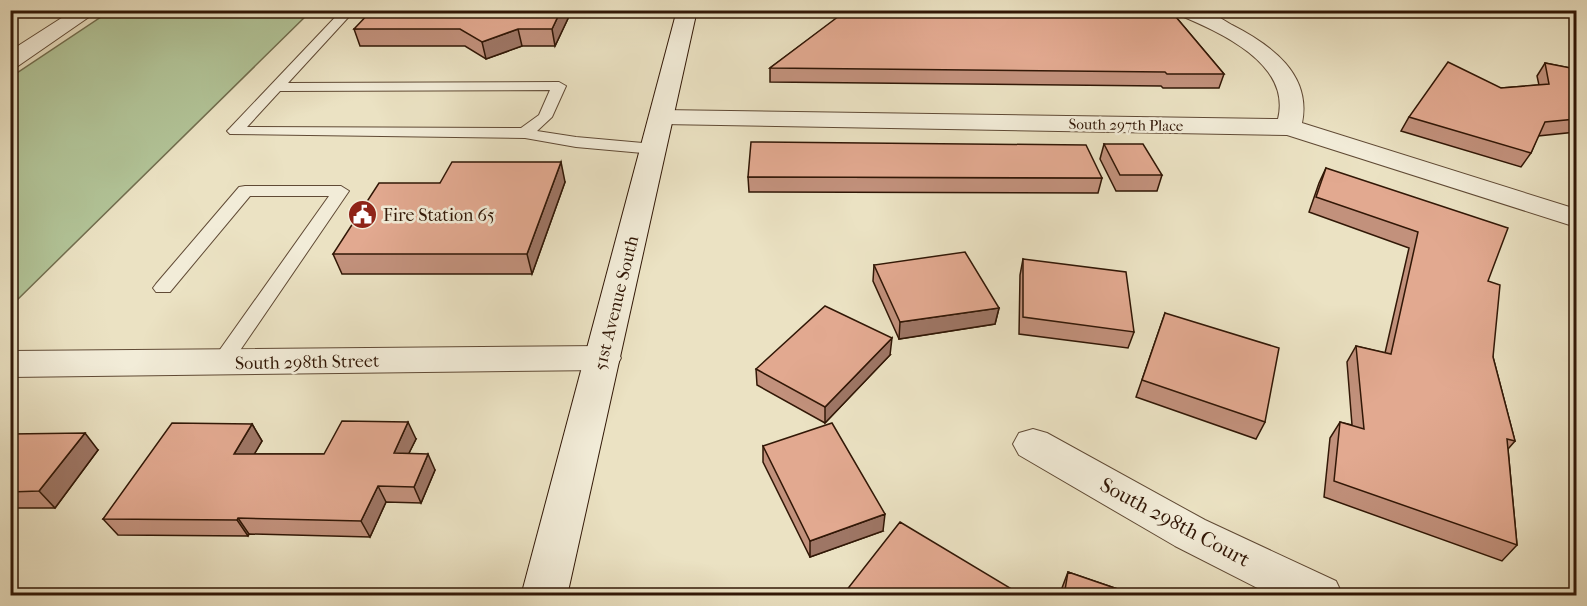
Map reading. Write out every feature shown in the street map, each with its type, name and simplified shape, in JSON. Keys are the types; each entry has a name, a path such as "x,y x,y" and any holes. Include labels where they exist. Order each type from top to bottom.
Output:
{"street":[{"path":"10,61 89,10"},
{"name":"51st Avenue South","path":"544,596 687,10"},
{"path":"1184,10 1231,32 1262,53 1274,65 1291,93 1293,104 1289,127"},
{"name":"South 297th Place","path":"662,117 1289,127 1576,218"},
{"name":"South 298th Street","path":"10,364 603,358"},
{"name":"South 298th Court","path":"1033,444 1190,533 1320,596"}],"lane":[{"path":"349,10 235,131 525,133 576,142 654,149"},
{"path":"276,87 559,86 545,117 525,133"},
{"path":"163,288 245,191 341,190 221,363"}],"green space":[{"path":"110,11 311,11 11,306 11,77"}],"building":[{"path":"372,10 561,10 552,29 518,29 482,42 460,29 354,29"},
{"path":"847,10 1170,10 1224,74 770,68"},
{"path":"1448,62 1501,88 1549,84 1545,63 1576,69 1576,119 1545,122 1531,153 1409,117"},
{"path":"751,142 1086,145 1102,178 748,177"},
{"path":"1104,144 1143,144 1162,175 1120,175"},
{"path":"452,162 561,162 527,254 333,254 379,183 440,183"},
{"path":"1326,168 1508,228 1488,281 1500,285 1493,357 1515,441 1507,439 1517,545 1334,481 1340,422 1364,429 1356,346 1391,354 1418,232 1316,197"},
{"path":"965,252 999,308 900,322 874,265"},
{"path":"1023,259 1126,272 1134,332 1023,317"},
{"path":"825,306 892,338 825,407 756,369"},
{"path":"1165,313 1279,348 1265,422 1142,380"},
{"path":"342,421 408,422 394,453 428,454 414,487 378,486 361,521 238,518 237,520 103,519 172,423 252,424 234,454 324,454"},
{"path":"832,423 885,514 810,541 763,446"},
{"path":"85,433 39,491 10,492 10,434"},
{"path":"900,522 1023,596 842,596"},
{"path":"1068,572 1138,596 1064,596"}],"place":[{"name":"Fire Station 65","path":"362,215"}]}
